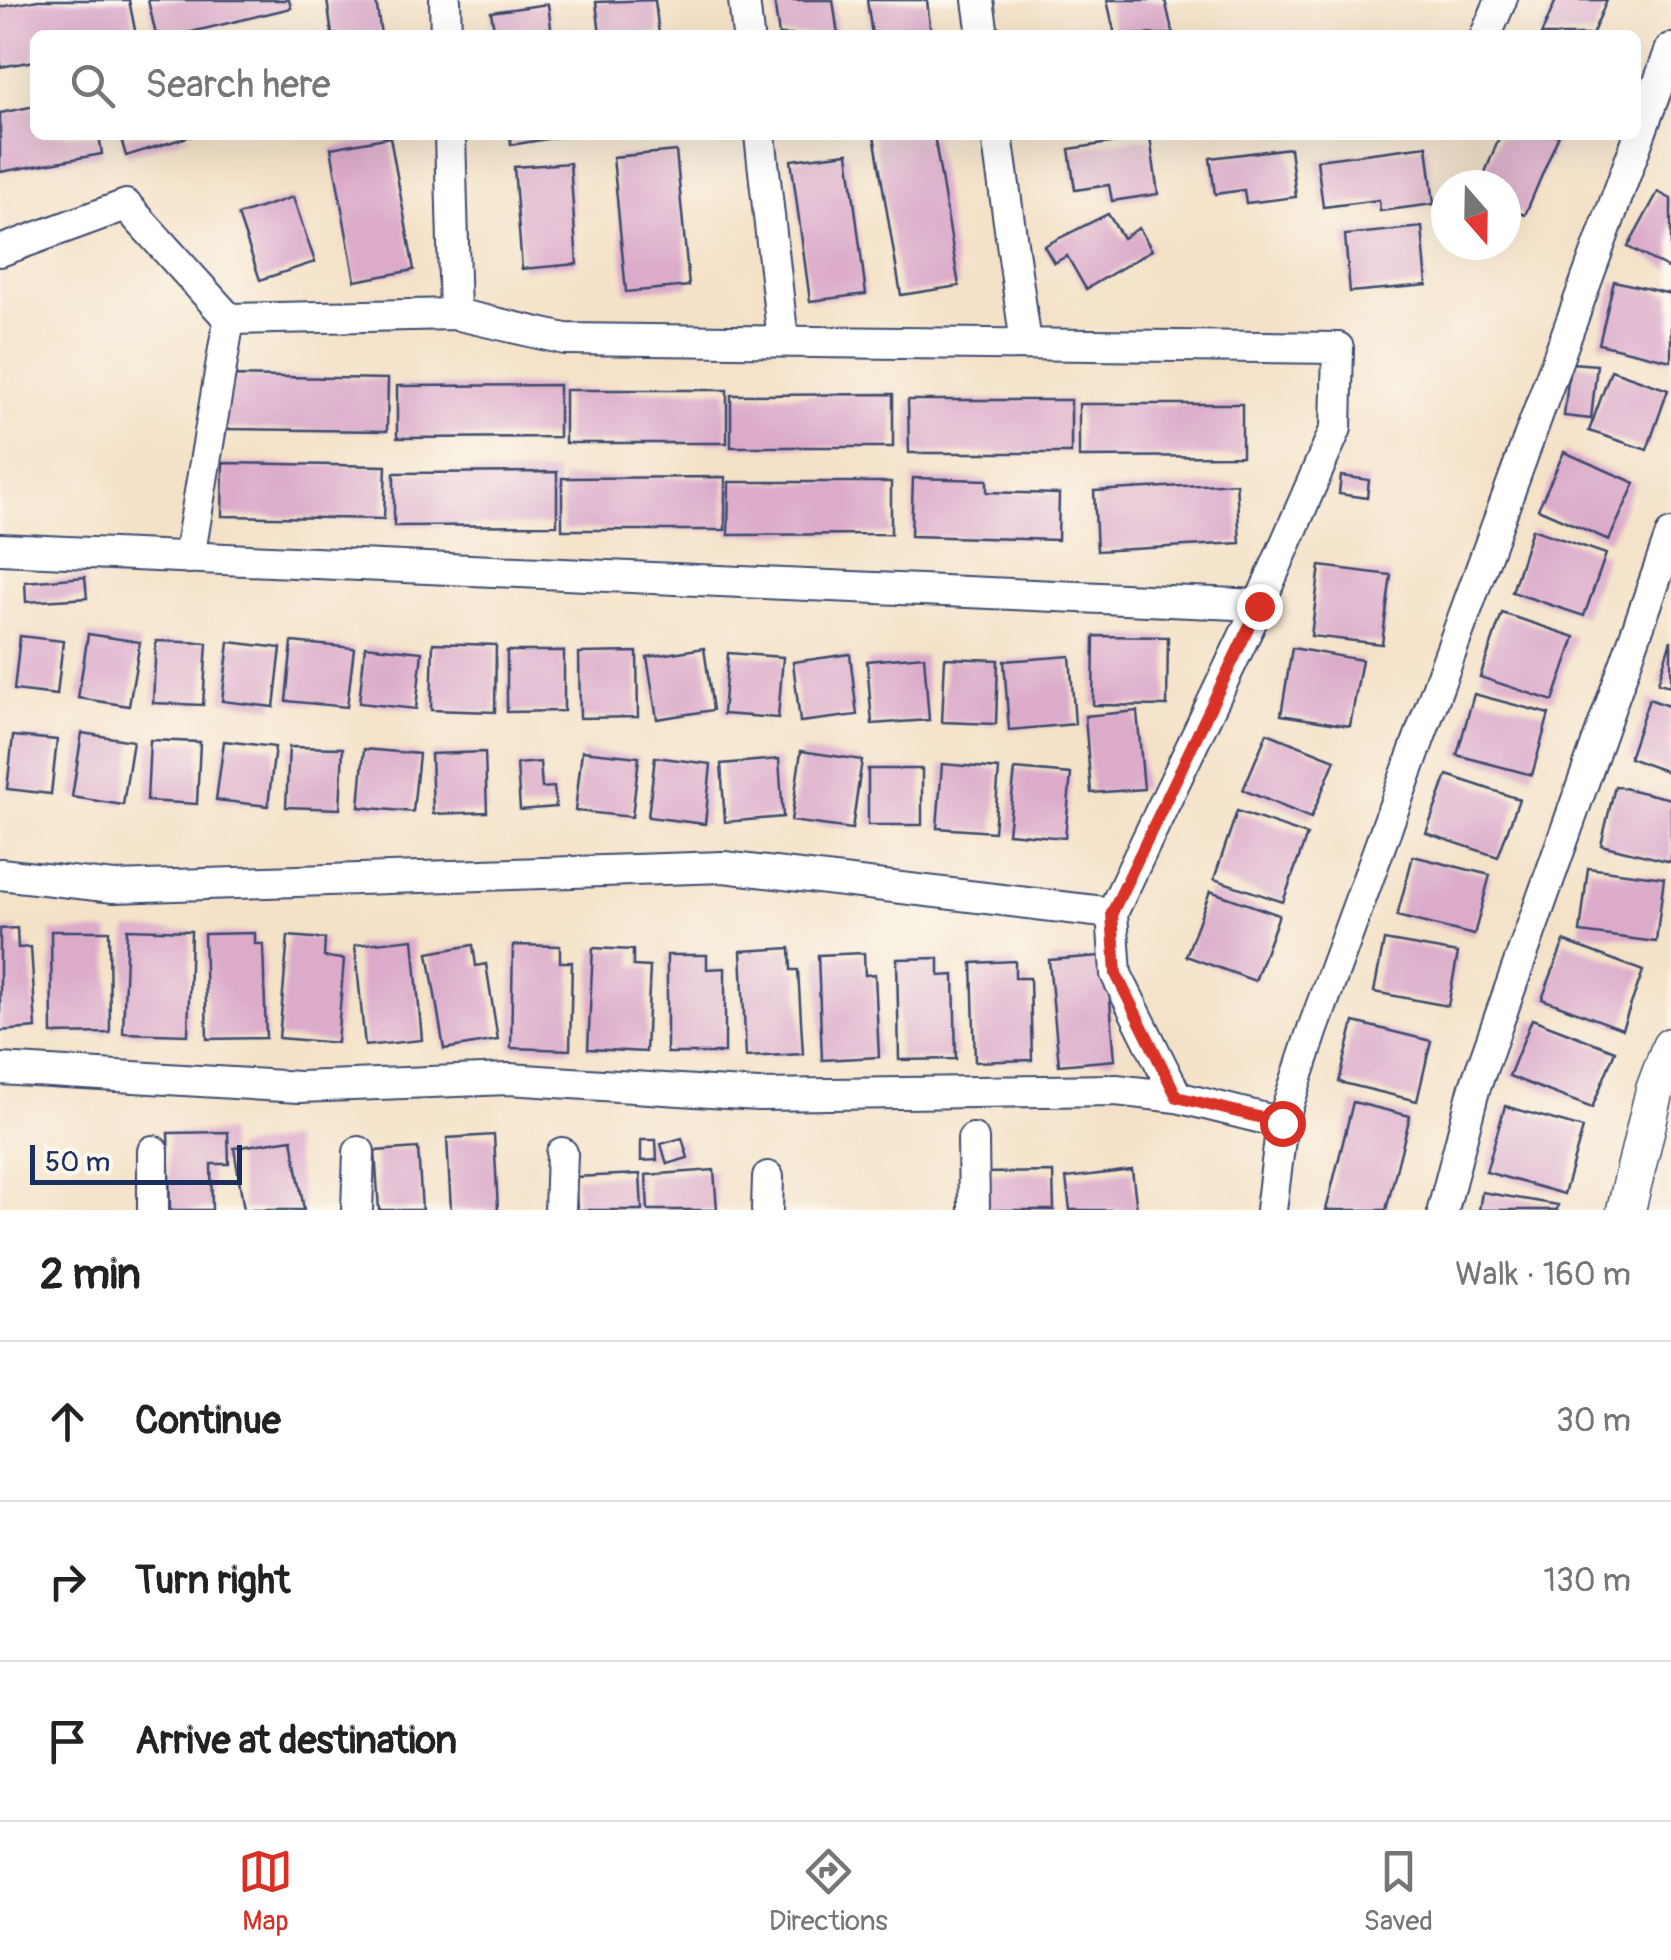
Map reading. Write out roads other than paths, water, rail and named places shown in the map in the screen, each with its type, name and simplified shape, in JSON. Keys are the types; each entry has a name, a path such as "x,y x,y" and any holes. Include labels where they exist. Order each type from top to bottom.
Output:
{"street":[{"path":"445,0 446,30"},
{"path":"744,0 747,30"},
{"path":"978,0 982,30"},
{"path":"1488,30 1501,0"},
{"path":"1641,131 1671,49"},
{"path":"450,140 455,314"},
{"path":"761,140 784,341"},
{"path":"998,140 1026,344"},
{"path":"1271,1210 1282,1123 1312,1029 1638,140"},
{"path":"0,251 126,205 229,319 455,314 565,339 1338,348 1336,428 1259,606 1112,913 1116,974 1177,1097"},
{"path":"189,558 229,319"},
{"path":"1443,1210 1474,1090 1671,535"},
{"path":"0,549 1259,606"},
{"path":"0,874 114,887 724,867 1112,913"},
{"path":"1626,1210 1655,1090 1671,1046"},
{"path":"0,1069 299,1088 508,1080 758,1095 1116,1090 1177,1097 1282,1123"},
{"path":"973,1140 974,1210"},
{"path":"153,1151 153,1210"},
{"path":"357,1210 358,1152"},
{"path":"560,1210 562,1154"},
{"path":"767,1210 768,1177"}]}
